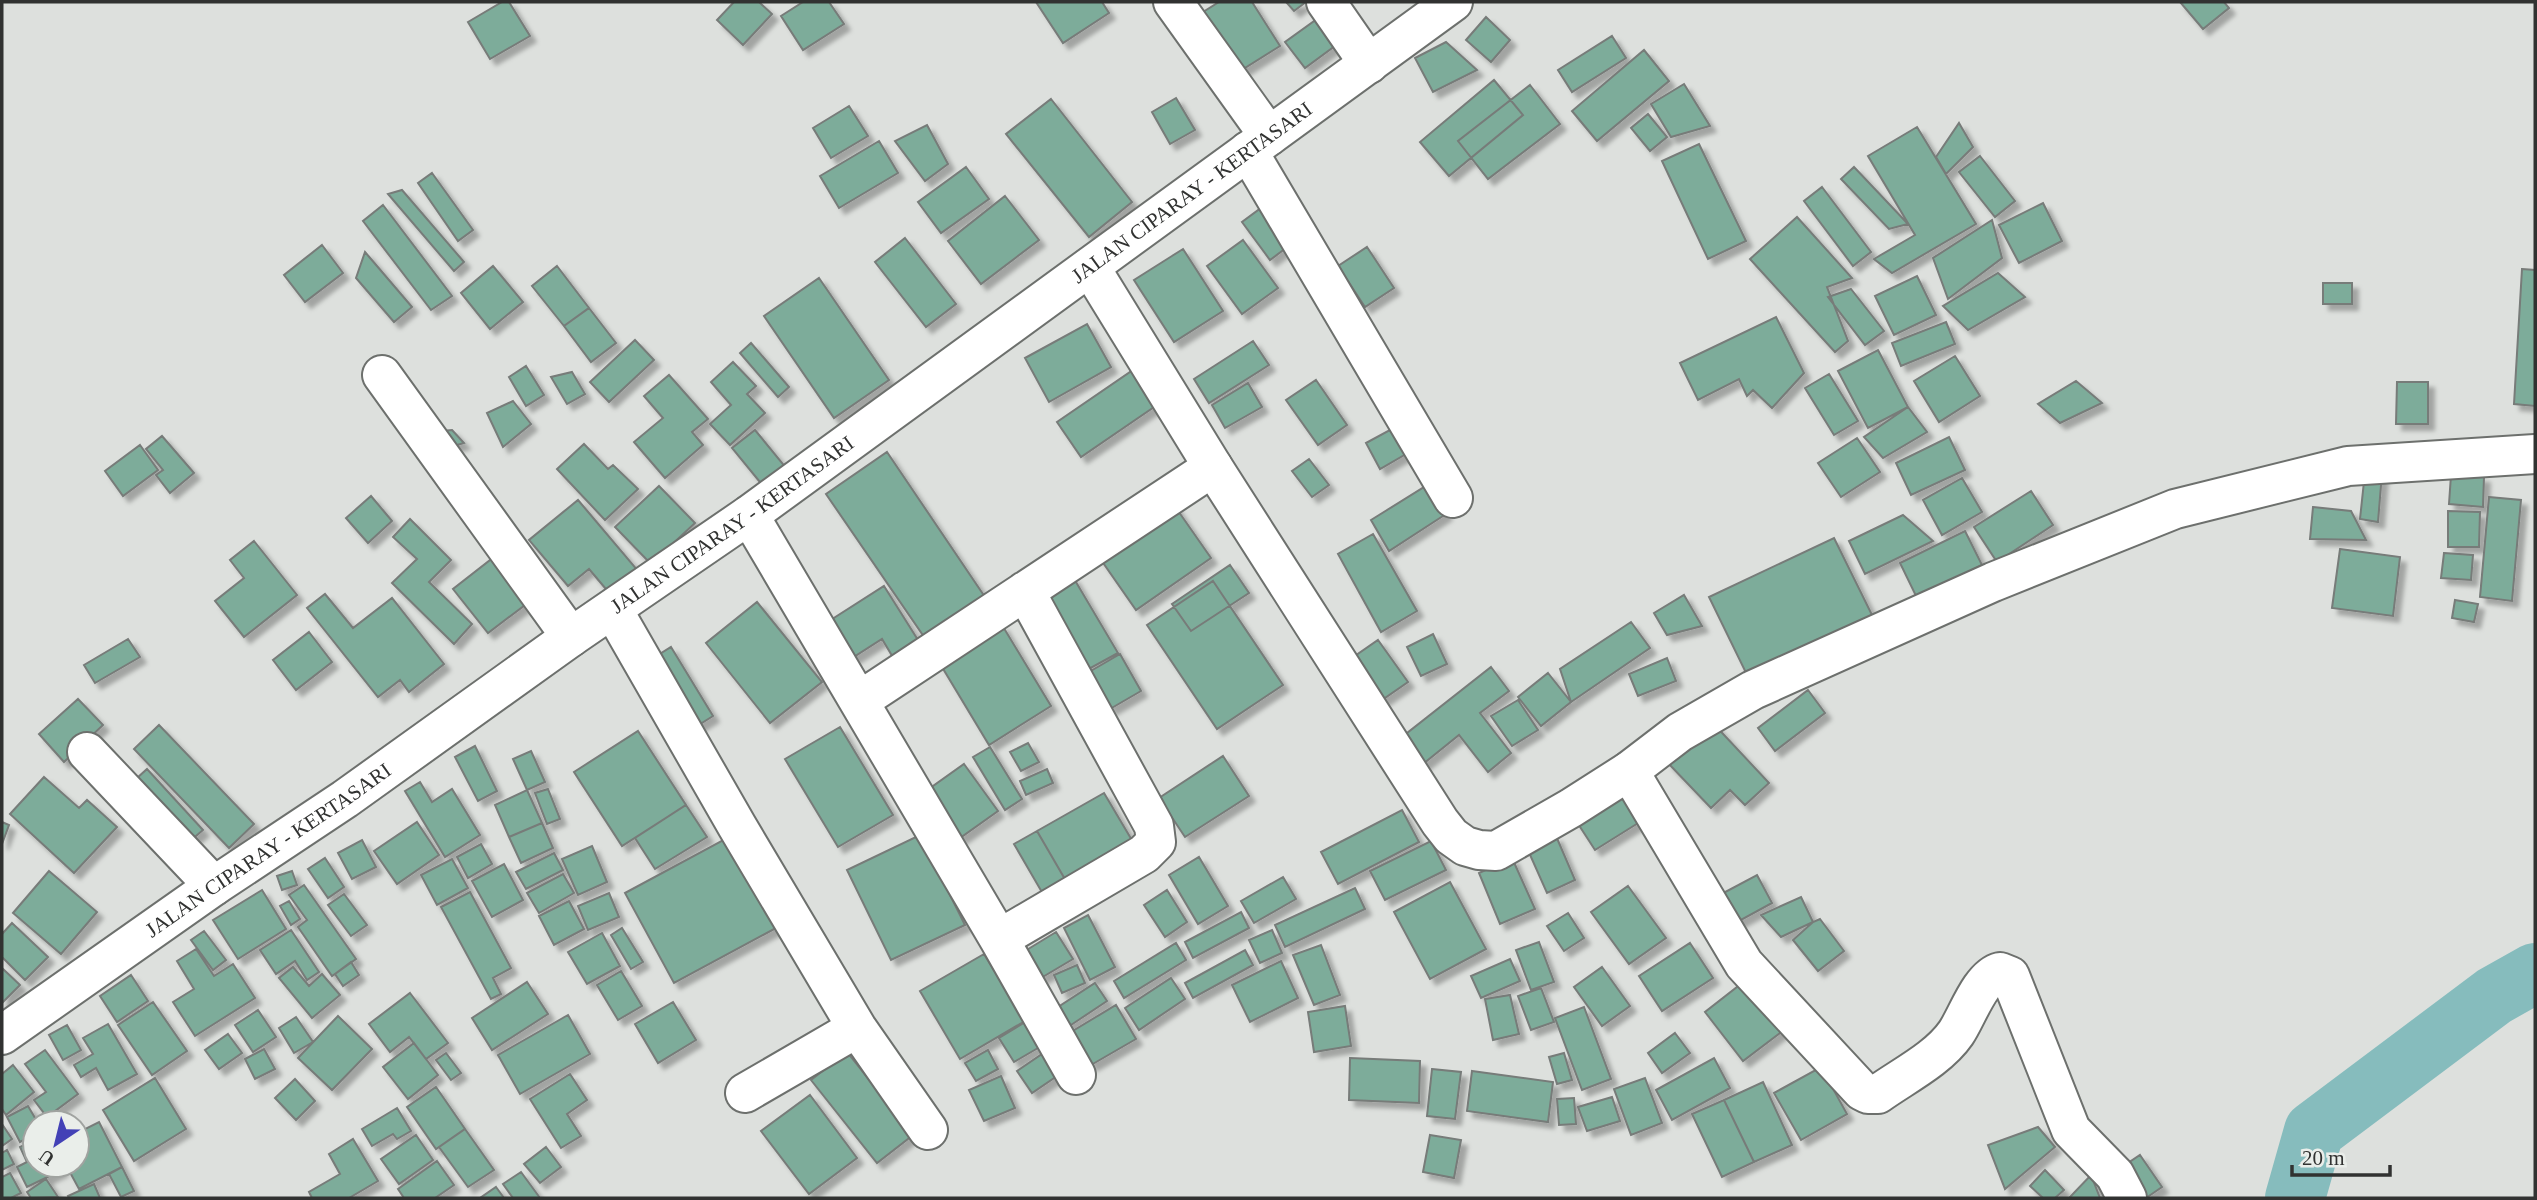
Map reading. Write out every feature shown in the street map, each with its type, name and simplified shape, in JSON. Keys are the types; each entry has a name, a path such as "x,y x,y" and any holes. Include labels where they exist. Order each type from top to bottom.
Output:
{"street":[{"path":"1173,2 1258,143 1453,498"},
{"path":"1326,2 1369,64"},
{"name":"JALAN CIPARAY - KERTASARI","path":"2,1035 214,886 345,799 571,637 749,515 1453,2"},
{"path":"1090,267 1213,467 1440,822 1451,836 1465,846 1479,850 1496,851 1571,808 1629,771 1680,732 1753,690 1993,582 2175,509 2348,466 2535,454"},
{"path":"382,375 571,637"},
{"path":"859,701 1213,467"},
{"path":"749,515 1076,1075"},
{"path":"999,939 1144,855 1156,842 1154,825 1025,591"},
{"path":"613,610 737,827 857,1028 928,1130"},
{"path":"87,752 214,886"},
{"path":"1629,771 1744,964 1862,1091 1878,1094 1940,1050 1957,1031 1989,979 2000,972 2010,976 2071,1130 2115,1175 2127,1198"},
{"path":"745,1093 857,1028"}],"building":[{"path":"502,2 509,2 530,36 490,59 468,22"},
{"path":"734,2 759,2 772,14 743,45 717,20"},
{"path":"803,2 829,2 844,24 803,50 781,16"},
{"path":"1036,2 1102,2 1109,13 1063,43"},
{"path":"1219,2 1252,2 1280,46 1240,71 1203,12"},
{"path":"1286,2 1306,2 1294,11"},
{"path":"2180,2 2224,2 2229,8 2203,29"},
{"path":"1324,14 1343,40 1305,68 1285,42"},
{"path":"1486,17 1510,40 1491,62 1466,40"},
{"path":"1612,36 1626,58 1572,92 1558,70"},
{"path":"1446,42 1477,70 1433,92 1415,58"},
{"path":"1644,50 1669,81 1597,141 1572,111"},
{"path":"1494,80 1523,115 1449,176 1420,142"},
{"path":"1684,84 1710,126 1671,137 1651,104"},
{"path":"1530,85 1560,124 1488,179 1458,141"},
{"path":"1176,98 1195,130 1170,144 1152,112"},
{"path":"1051,99 1132,202 1089,237 1006,134"},
{"path":"849,106 868,136 831,158 813,128"},
{"path":"1648,114 1667,137 1650,151 1631,128"},
{"path":"1959,123 1973,147 1946,174 1936,157"},
{"path":"927,125 948,164 925,181 895,141"},
{"path":"1917,127 1976,224 1892,273 1874,259 1915,235 1868,156"},
{"path":"879,141 898,173 839,208 820,176"},
{"path":"1699,144 1746,241 1708,259 1662,161"},
{"path":"1980,156 2015,201 1995,217 1959,172"},
{"path":"966,167 989,199 941,233 918,202"},
{"path":"1854,167 1908,224 1889,229 1841,179"},
{"path":"432,173 473,230 458,241 418,183"},
{"path":"1822,187 1871,252 1853,266 1804,201"},
{"path":"402,190 464,262 454,271 388,194"},
{"path":"1005,196 1039,240 981,284 948,241"},
{"path":"2043,203 2062,241 2019,263 1999,225"},
{"path":"383,205 452,296 431,310 363,221"},
{"path":"1265,205 1294,242 1270,260 1242,222"},
{"path":"1797,217 1852,278 1827,287 1848,341 1835,352 1750,259"},
{"path":"1992,220 2002,258 1948,299 1933,258"},
{"path":"905,238 956,304 926,327 875,262"},
{"path":"1243,240 1278,288 1242,314 1207,266"},
{"path":"322,245 343,273 305,302 284,275"},
{"path":"1367,247 1394,288 1365,307 1338,266"},
{"path":"1183,249 1223,311 1174,342 1134,280"},
{"path":"365,252 412,307 394,322 356,278"},
{"path":"493,266 523,302 490,329 461,293"},
{"path":"557,266 589,308 564,326 532,286"},
{"path":"2522,269 2535,270 2535,406 2514,404"},
{"path":"1998,273 2025,297 1968,330 1943,306"},
{"path":"1917,276 1936,315 1894,335 1875,296"},
{"path":"819,278 889,380 834,418 764,316"},
{"path":"2323,283 2352,283 2352,304 2323,304"},
{"path":"1851,289 1884,331 1865,345 1828,297"},
{"path":"589,308 616,343 591,362 564,326"},
{"path":"1776,317 1804,373 1772,408 1753,390 1747,396 1739,379 1698,400 1680,363"},
{"path":"1946,322 1955,344 1901,366 1892,343"},
{"path":"1087,324 1111,367 1049,402 1025,358"},
{"path":"635,340 654,360 609,402 590,382"},
{"path":"1253,341 1269,365 1209,403 1194,379"},
{"path":"751,343 789,387 778,397 740,353"},
{"path":"1878,350 1908,407 1868,428 1838,371"},
{"path":"1955,356 1980,396 1939,422 1914,381"},
{"path":"733,362 756,386 747,394 765,413 730,445 710,424 731,405 711,382"},
{"path":"526,366 544,395 526,406 509,377"},
{"path":"1133,370 1157,405 1081,457 1057,422"},
{"path":"572,372 585,394 567,404 551,377"},
{"path":"1829,374 1858,421 1834,435 1805,388"},
{"path":"669,375 708,419 692,432 703,445 665,478 634,442 663,418 644,396"},
{"path":"1316,380 1347,425 1318,445 1286,400"},
{"path":"2076,381 2102,403 2060,423 2038,404"},
{"path":"2397,382 2428,382 2428,424 2396,424"},
{"path":"1248,383 1262,407 1225,428 1212,405"},
{"path":"513,401 531,424 503,447 487,413"},
{"path":"1908,407 1927,432 1883,458 1864,437"},
{"path":"1399,425 1413,450 1380,469 1366,443"},
{"path":"452,430 464,443 450,447 440,431"},
{"path":"755,430 787,469 764,487 732,448"},
{"path":"162,436 194,473 170,493 156,475 163,470 146,449"},
{"path":"1949,437 1965,470 1911,495 1896,463"},
{"path":"1857,438 1880,472 1841,497 1818,463"},
{"path":"584,444 608,469 613,465 638,489 605,520 557,469"},
{"path":"140,445 158,470 123,496 105,471"},
{"path":"887,452 989,603 929,644 826,494"},
{"path":"1309,459 1329,485 1312,497 1292,471"},
{"path":"2365,472 2382,473 2378,522 2360,519"},
{"path":"2451,475 2484,477 2483,507 2449,504"},
{"path":"1962,478 1982,512 1942,535 1923,500"},
{"path":"1429,484 1446,514 1389,551 1371,520"},
{"path":"659,486 695,523 651,564 615,527"},
{"path":"2031,491 2053,525 1997,562 1974,527"},
{"path":"371,496 392,521 368,543 346,518"},
{"path":"2489,497 2521,500 2512,601 2480,597"},
{"path":"578,500 639,572 611,595 589,569 568,586 529,540"},
{"path":"1174,505 1211,558 1136,610 1099,557"},
{"path":"2313,507 2351,511 2366,540 2310,539"},
{"path":"2448,511 2480,512 2479,547 2448,547"},
{"path":"1903,515 1933,541 1865,574 1849,541"},
{"path":"410,519 451,560 429,582 472,624 454,644 392,583 417,559 393,537"},
{"path":"1965,531 1982,565 1917,598 1900,563"},
{"path":"1373,534 1417,611 1381,632 1338,554"},
{"path":"1834,538 1874,619 1749,679 1709,597"},
{"path":"254,541 297,595 244,637 215,601 244,578 230,560"},
{"path":"2340,549 2400,557 2393,616 2332,608"},
{"path":"2444,553 2473,555 2471,580 2441,578"},
{"path":"494,557 529,602 488,633 453,589"},
{"path":"1230,565 1249,593 1191,631 1172,604"},
{"path":"1073,577 1118,653 1087,670 1043,594"},
{"path":"1213,581 1283,685 1217,729 1147,625"},
{"path":"884,586 923,648 897,664 882,639 849,660 826,623"},
{"path":"325,594 353,628 392,598 444,664 409,692 400,680 378,697 307,608"},
{"path":"1684,595 1702,626 1667,635 1654,613"},
{"path":"2455,600 2478,604 2474,622 2452,618"},
{"path":"757,602 822,682 770,723 706,643"},
{"path":"1631,622 1650,648 1571,702 1560,669"},
{"path":"1002,625 1051,706 989,745 939,662"},
{"path":"309,632 332,662 296,690 273,660"},
{"path":"1433,634 1447,664 1421,676 1407,647"},
{"path":"128,639 140,657 95,683 84,665"},
{"path":"1378,640 1408,682 1382,700 1352,658"},
{"path":"671,647 713,716 689,731 647,662"},
{"path":"1120,654 1141,691 1110,709 1089,672"},
{"path":"1667,658 1676,681 1638,696 1629,674"},
{"path":"1491,667 1509,691 1480,713 1511,753 1488,772 1459,735 1423,764 1402,737"},
{"path":"1548,673 1571,702 1541,726 1518,697"},
{"path":"1808,690 1825,713 1775,751 1758,728"},
{"path":"78,699 103,725 64,762 39,734"},
{"path":"1518,700 1538,730 1512,746 1491,716"},
{"path":"1711,721 1769,783 1745,805 1730,790 1711,808 1667,762"},
{"path":"159,725 254,824 229,848 134,749"},
{"path":"840,727 893,815 838,847 785,759"},
{"path":"638,731 686,805 622,846 574,772"},
{"path":"1028,743 1039,762 1021,771 1010,752"},
{"path":"475,746 497,791 478,801 455,757"},
{"path":"990,747 1022,799 1005,810 973,757"},
{"path":"531,751 545,782 527,790 513,759"},
{"path":"1223,756 1249,796 1185,837 1159,798"},
{"path":"964,764 998,811 960,838 926,791"},
{"path":"147,769 203,830 182,848 126,788"},
{"path":"1047,769 1053,783 1026,795 1020,781"},
{"path":"44,777 79,808 87,800 117,827 74,873 10,814"},
{"path":"420,782 432,802 452,789 480,835 445,857 405,791"},
{"path":"1622,786 1643,820 1595,850 1573,816"},
{"path":"548,789 560,819 547,824 535,793"},
{"path":"527,790 542,823 509,837 495,805"},
{"path":"1104,793 1133,842 1066,881 1037,831"},
{"path":"686,805 707,837 655,869 635,838"},
{"path":"1402,810 1419,842 1338,884 1321,852"},
{"path":"2,822 9,825 2,844"},
{"path":"417,822 439,855 397,884 374,851"},
{"path":"542,823 553,848 521,863 509,837"},
{"path":"1037,831 1066,881 1043,894 1014,844"},
{"path":"920,835 965,925 891,960 847,870"},
{"path":"1556,836 1575,880 1547,893 1527,848"},
{"path":"727,838 776,928 674,983 625,893"},
{"path":"362,840 376,867 352,879 338,853"},
{"path":"1431,841 1446,870 1385,900 1370,871"},
{"path":"481,844 492,864 468,878 457,857"},
{"path":"592,846 607,882 578,895 562,859"},
{"path":"554,853 563,870 526,889 516,872"},
{"path":"1199,857 1228,906 1198,924 1169,875"},
{"path":"325,858 344,887 328,898 308,869"},
{"path":"1512,858 1535,909 1500,924 1479,873"},
{"path":"452,859 468,888 437,905 421,875"},
{"path":"504,864 523,900 492,917 472,881"},
{"path":"49,871 97,912 61,954 13,913"},
{"path":"292,871 297,885 282,890 277,876"},
{"path":"563,874 574,893 539,913 527,893"},
{"path":"1757,875 1772,903 1730,926 1714,898"},
{"path":"1283,877 1296,899 1254,923 1241,901"},
{"path":"1450,882 1486,949 1430,979 1394,912"},
{"path":"304,885 356,959 332,976 298,927 307,920 289,895"},
{"path":"1628,886 1666,938 1629,964 1591,912"},
{"path":"1355,888 1365,909 1285,947 1275,925"},
{"path":"262,890 286,929 238,959 213,920"},
{"path":"1167,890 1187,922 1165,937 1144,905"},
{"path":"470,892 511,968 493,978 501,994 491,999 441,907"},
{"path":"609,893 619,917 588,930 578,906"},
{"path":"344,894 367,925 351,936 328,905"},
{"path":"1801,897 1813,922 1781,937 1761,915"},
{"path":"289,901 300,919 291,925 280,906"},
{"path":"569,901 584,929 554,945 539,916"},
{"path":"1241,912 1249,928 1193,958 1185,942"},
{"path":"1568,913 1584,938 1564,951 1547,926"},
{"path":"1088,915 1115,967 1090,980 1064,928"},
{"path":"1820,919 1844,951 1818,971 1793,940"},
{"path":"12,923 48,957 25,980 2,957 2,934"},
{"path":"622,928 643,962 631,969 611,935"},
{"path":"291,930 319,972 307,980 295,961 276,974 260,950"},
{"path":"1272,930 1282,953 1260,963 1249,940"},
{"path":"204,931 226,960 213,970 191,940"},
{"path":"1056,932 1073,959 1041,978 1025,951"},
{"path":"602,933 620,966 587,984 568,952"},
{"path":"1539,942 1554,982 1531,990 1516,950"},
{"path":"1176,943 1186,960 1124,998 1114,981"},
{"path":"1690,943 1713,978 1662,1011 1639,976"},
{"path":"1321,945 1340,995 1314,1005 1293,955"},
{"path":"196,949 214,976 233,964 255,998 195,1036 173,1002 194,989 177,961"},
{"path":"1245,950 1253,965 1193,998 1185,983"},
{"path":"984,954 1025,1021 960,1059 920,991"},
{"path":"1510,959 1520,981 1481,998 1471,976"},
{"path":"1281,961 1298,998 1250,1022 1232,985"},
{"path":"351,962 359,975 343,986 335,974"},
{"path":"1077,965 1085,983 1062,993 1054,975"},
{"path":"293,967 309,986 322,974 340,995 312,1018 279,978"},
{"path":"1602,967 1630,1006 1602,1026 1574,987"},
{"path":"2,968 20,985 2,1003"},
{"path":"621,971 642,1006 618,1020 597,985"},
{"path":"131,975 148,1001 117,1022 100,996"},
{"path":"1171,978 1185,999 1139,1030 1125,1008"},
{"path":"1746,980 1784,1030 1743,1061 1705,1012"},
{"path":"527,982 548,1014 492,1050 472,1018"},
{"path":"1095,983 1107,1001 1068,1027 1055,1009"},
{"path":"1541,988 1554,1022 1531,1030 1518,996"},
{"path":"410,993 448,1043 426,1059 409,1037 390,1052 369,1024"},
{"path":"1510,995 1519,1034 1493,1040 1485,999"},
{"path":"153,1002 187,1051 152,1075 118,1025"},
{"path":"673,1002 696,1040 658,1063 635,1024"},
{"path":"1116,1005 1136,1039 1091,1065 1071,1032"},
{"path":"1345,1006 1351,1046 1314,1052 1308,1012"},
{"path":"1584,1007 1611,1079 1582,1090 1555,1018"},
{"path":"258,1010 276,1037 253,1052 235,1025"},
{"path":"568,1015 590,1054 520,1094 498,1055"},
{"path":"338,1016 372,1049 332,1090 298,1058"},
{"path":"1035,1016 1050,1041 1014,1062 999,1038"},
{"path":"296,1017 313,1042 294,1053 279,1028"},
{"path":"108,1024 137,1074 108,1090 96,1068 81,1077 74,1065 93,1054 83,1038"},
{"path":"67,1025 81,1050 63,1060 49,1035"},
{"path":"1675,1033 1690,1053 1662,1073 1648,1053"},
{"path":"228,1034 242,1053 219,1069 205,1050"},
{"path":"414,1043 438,1075 408,1099 383,1067"},
{"path":"264,1049 275,1069 255,1079 245,1059"},
{"path":"45,1050 78,1094 58,1109 41,1109 34,1100 46,1092 25,1064"},
{"path":"988,1050 998,1069 976,1081 965,1063"},
{"path":"847,1052 913,1135 877,1163 811,1080"},
{"path":"1045,1052 1060,1074 1032,1093 1017,1071"},
{"path":"446,1053 461,1073 451,1080 436,1060"},
{"path":"1564,1053 1572,1080 1557,1084 1549,1057"},
{"path":"1350,1058 1420,1061 1419,1103 1349,1100"},
{"path":"1714,1058 1730,1088 1672,1120 1656,1090"},
{"path":"13,1065 34,1092 6,1115 2,1109 2,1074"},
{"path":"1821,1067 1847,1114 1801,1140 1774,1093"},
{"path":"1432,1069 1461,1072 1455,1119 1427,1116"},
{"path":"1472,1071 1553,1082 1548,1122 1467,1111"},
{"path":"570,1074 587,1100 567,1114 581,1136 561,1148 530,1099"},
{"path":"1001,1076 1015,1108 984,1121 969,1090"},
{"path":"155,1078 186,1129 134,1161 103,1110"},
{"path":"1645,1078 1662,1123 1631,1135 1614,1089"},
{"path":"295,1079 315,1101 296,1120 275,1098"},
{"path":"1763,1082 1792,1145 1754,1162 1724,1100"},
{"path":"436,1087 465,1129 436,1149 407,1107"},
{"path":"810,1095 857,1158 809,1194 761,1131"},
{"path":"1612,1097 1620,1121 1587,1131 1578,1107"},
{"path":"1574,1098 1576,1124 1559,1125 1557,1099"},
{"path":"1724,1100 1754,1162 1722,1177 1692,1114"},
{"path":"397,1108 411,1131 397,1139 393,1134 372,1146 362,1129"},
{"path":"21,1110 20,1142 7,1117"},
{"path":"99,1122 122,1167 79,1189 74,1179 91,1179 91,1126"},
{"path":"2,1124 12,1139 2,1146"},
{"path":"2038,1127 2055,1147 2005,1189 1988,1145"},
{"path":"465,1129 494,1170 468,1187 439,1147"},
{"path":"416,1135 433,1160 399,1184 381,1159"},
{"path":"1430,1135 1461,1140 1454,1178 1423,1172"},
{"path":"353,1139 378,1181 349,1198 312,1198 309,1192 340,1174 329,1154"},
{"path":"546,1147 561,1167 540,1183 524,1164"},
{"path":"7,1150 14,1164 2,1170 2,1153"},
{"path":"2140,1155 2162,1187 2146,1198 2122,1167"},
{"path":"437,1161 454,1185 435,1198 404,1198 398,1189"},
{"path":"122,1167 134,1191 121,1197 109,1174"},
{"path":"2045,1170 2064,1190 2055,1198 2043,1198 2030,1186"},
{"path":"521,1172 540,1198 513,1198 503,1184"},
{"path":"10,1173 21,1193 11,1198 2,1198 2,1177"},
{"path":"2091,1175 2100,1198 2069,1198"},
{"path":"23,1179 43,1179 27,1187"},
{"path":"46,1179 58,1197 31,1198 27,1192"},
{"path":"94,1184 100,1198 69,1198 68,1196"},
{"path":"496,1187 504,1198 480,1198"}],"waterway":[{"path":"2295,1198 2314,1131 2494,996 2535,973"}]}
